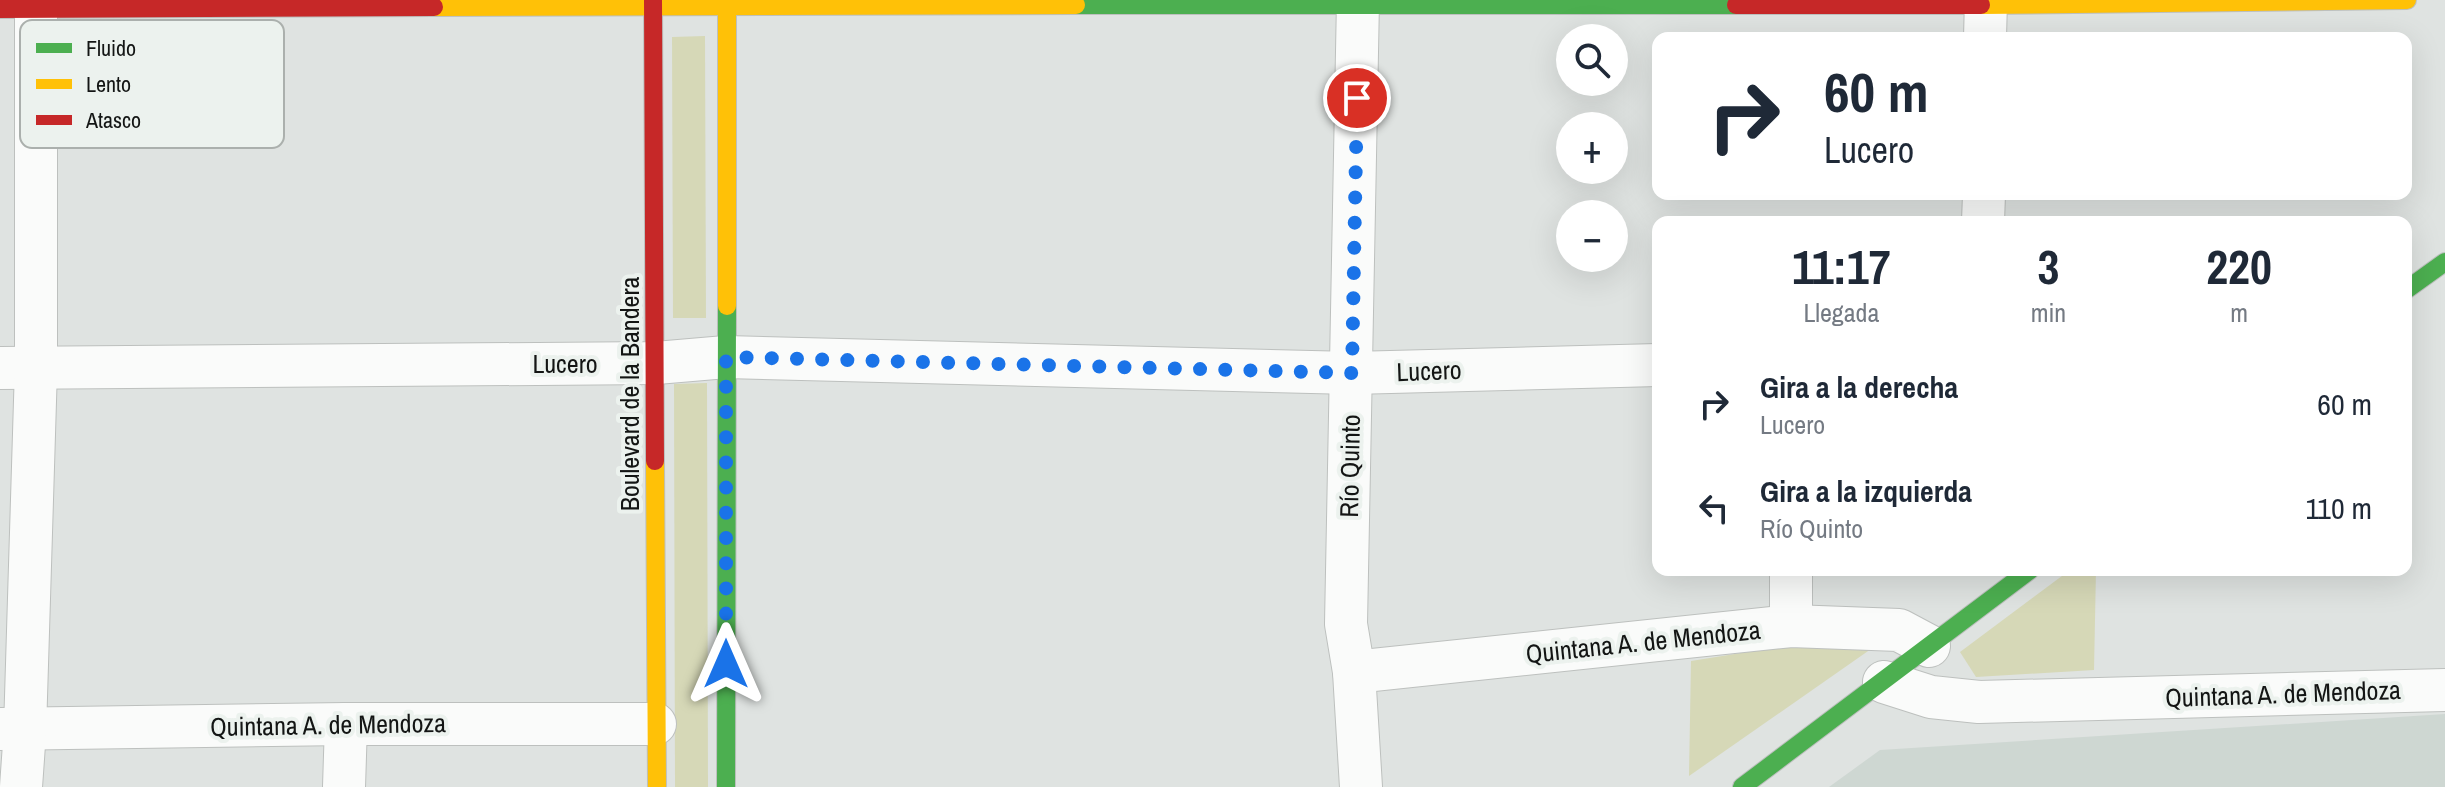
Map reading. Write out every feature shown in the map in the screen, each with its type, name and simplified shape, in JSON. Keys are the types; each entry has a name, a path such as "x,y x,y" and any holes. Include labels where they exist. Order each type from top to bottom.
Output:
{"street":[{"path":"24,6 727,2 1358,3 1986,14 2407,0"},
{"path":"726,787 727,2"},
{"name":"Boulevard de la Bandera","path":"653,3 657,787"},
{"name":"Río Quinto","path":"1358,3 1346,624 1354,672 1361,787"},
{"path":"21,787 13,730 22,148"},
{"path":"2412,286 2445,262"},
{"name":"Lucero","path":"18,368 656,363 726,357 1352,373 1652,365"},
{"path":"1791,576 1791,626"},
{"path":"1742,787 1929,646 1989,585 2014,576"},
{"name":"Quintana A. de Mendoza","path":"1354,672 1791,626 1899,630 1929,646"},
{"name":"Quintana A. de Mendoza","path":"1884,682 1931,697 1979,702 2445,690"},
{"path":"344,787 346,724"},
{"name":"Quintana A. de Mendoza","path":"13,730 346,724 655,724"}],"shaded area":[{"path":"2445,714 2445,787 1829,787 1880,750"}],"green space":[{"path":"705,36 706,318 673,318 672,37"},
{"path":"707,383 708,787 675,787 674,384"},
{"path":"2062,576 2096,576 2094,670 1976,677 1960,652"},
{"path":"1828,639 1871,649 1689,776 1691,661"}],"traffic: fast":[{"path":"1076,5 1736,5"},
{"path":"2412,286 2445,262"},
{"path":"726,787 727,306"},
{"path":"1742,787 2022,576"}],"traffic: slow":[{"path":"727,0 727,306"},
{"path":"1981,5 2407,0"},
{"path":"434,7 1076,5"},
{"path":"655,461 657,787"}],"traffic: jam":[{"path":"653,0 655,461"},
{"path":"1736,5 1981,5"},
{"path":"0,9 434,7"}],"route":[{"path":"726,664 726,357 1352,373 1357,98"}]}
